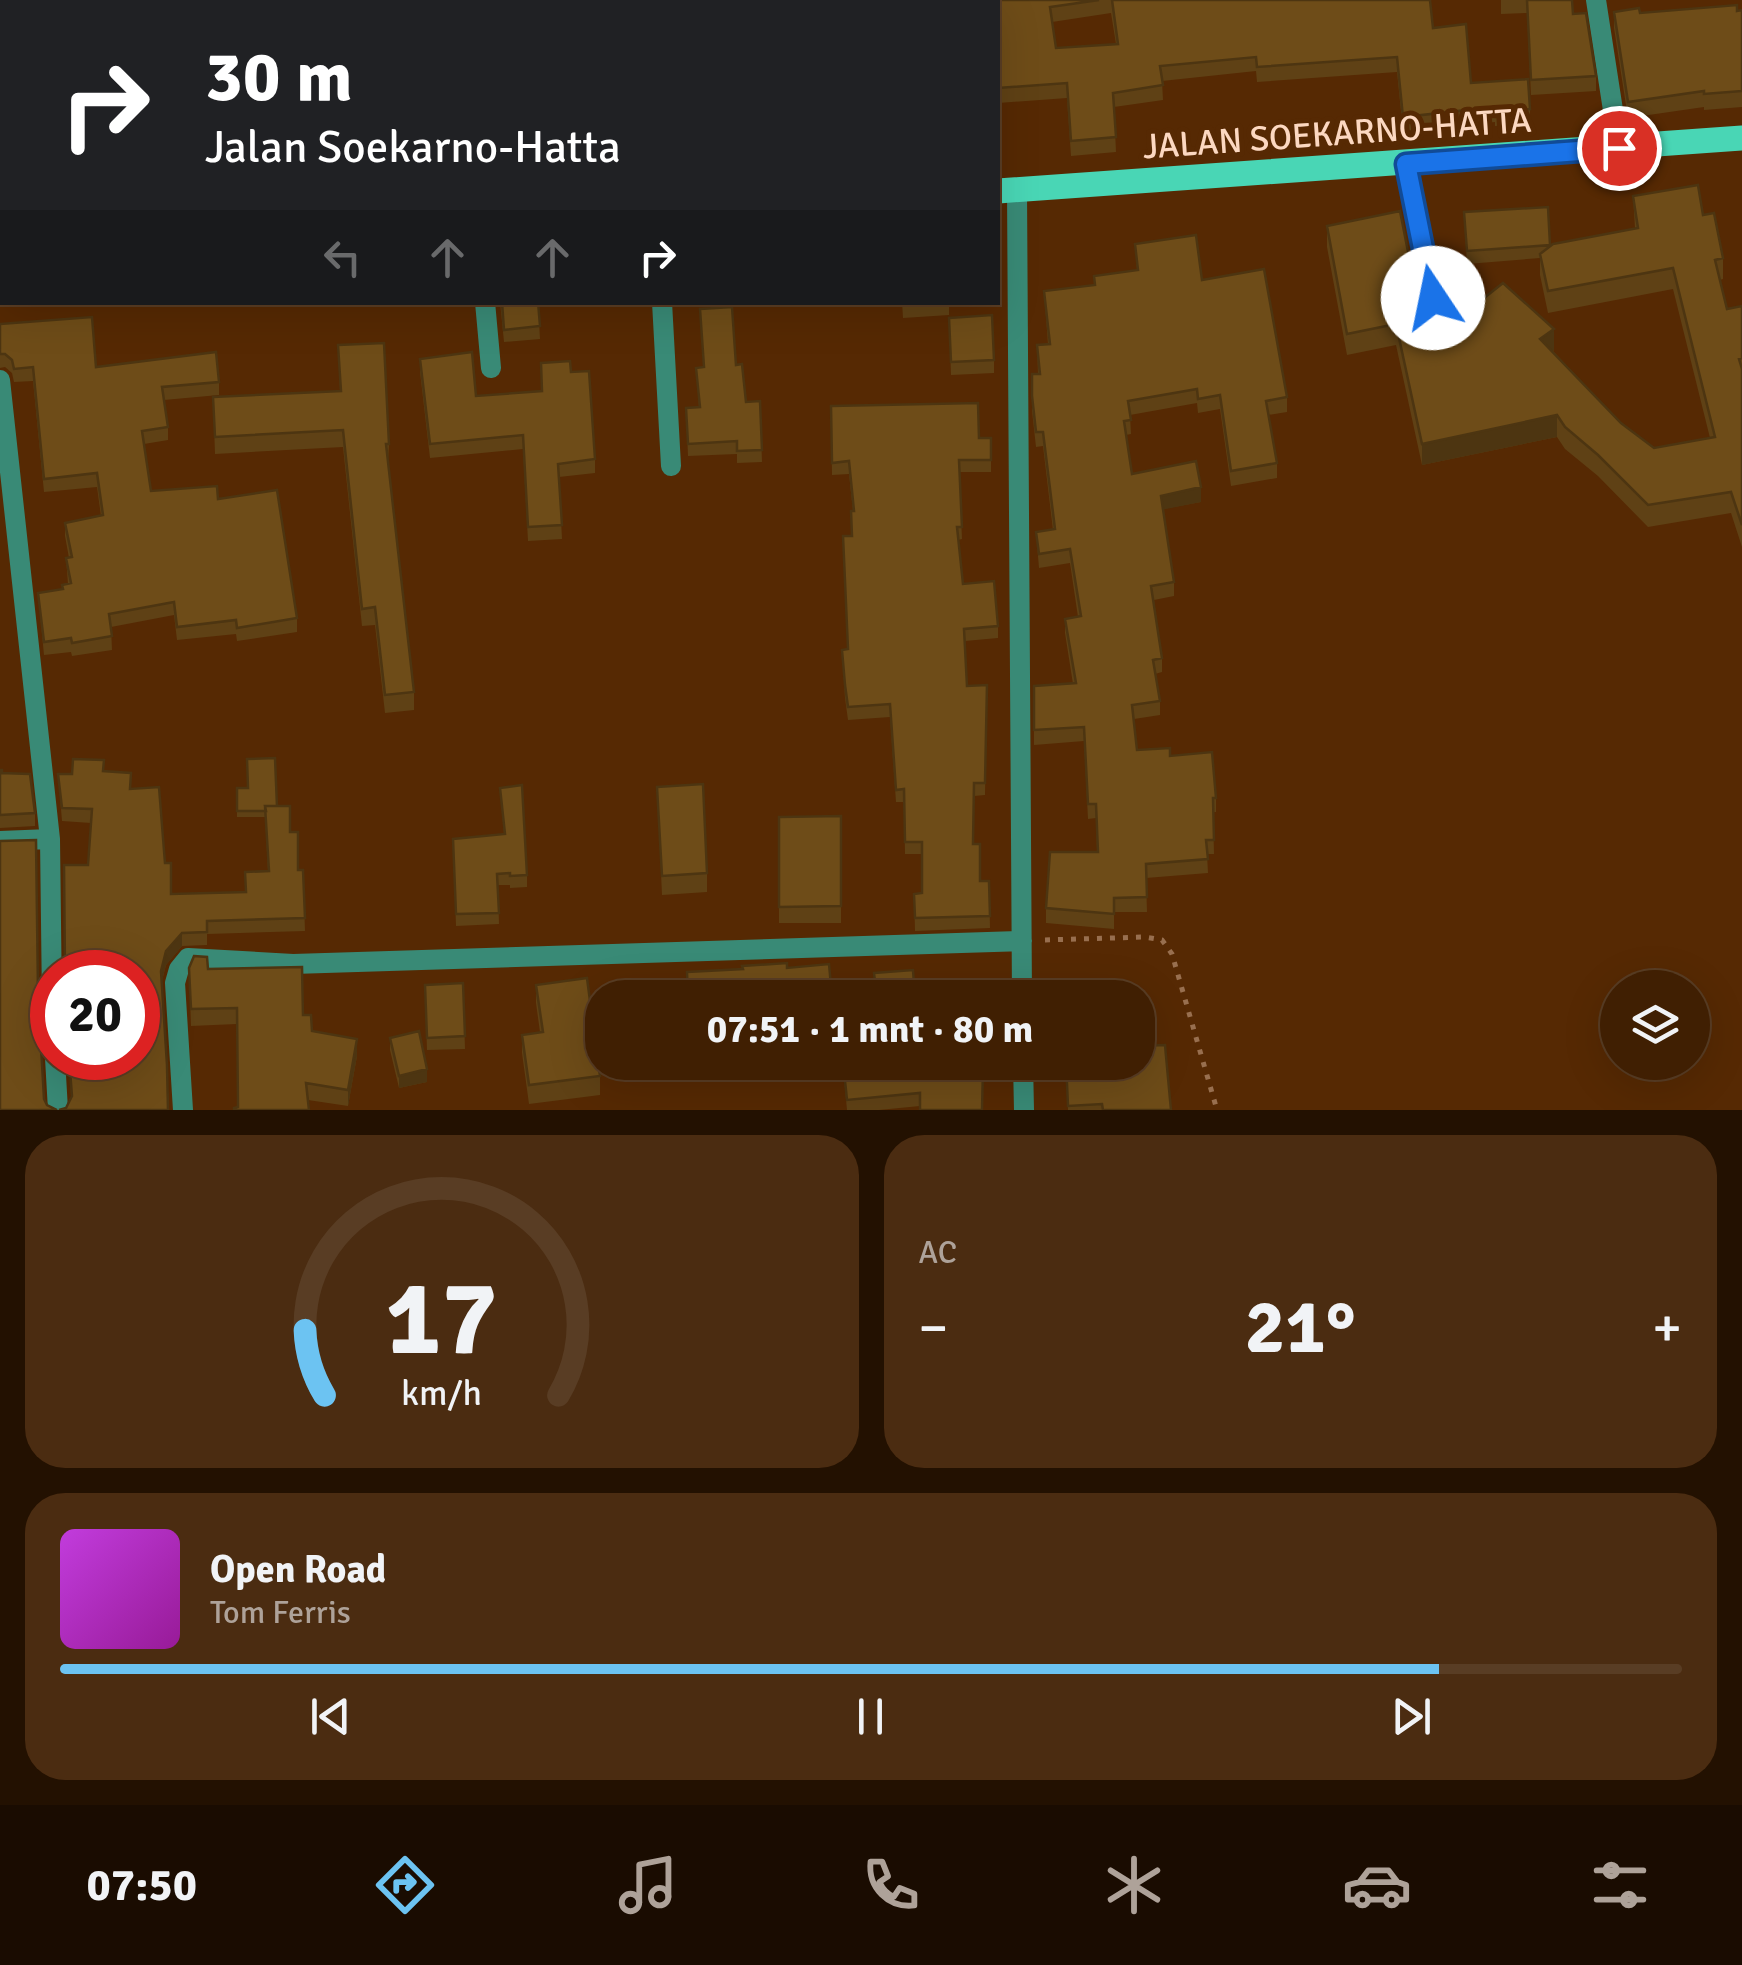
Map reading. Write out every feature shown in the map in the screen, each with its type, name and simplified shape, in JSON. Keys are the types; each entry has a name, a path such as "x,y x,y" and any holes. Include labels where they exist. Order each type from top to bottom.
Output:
{"main road":[{"name":"JALAN SOEKARNO-HATTA","path":"1007,191 1742,138"}],"street":[{"path":"1596,0 1619,148"},
{"path":"1007,191 1022,980"},
{"path":"486,305 491,368"},
{"path":"662,305 671,466"},
{"path":"0,380 50,839 51,950"},
{"path":"0,841 50,839"},
{"path":"183,1110 176,983 179,969 188,958 293,964 1022,940"},
{"path":"56,1080 58,1110"},
{"path":"1023,1080 1024,1110"}],"lane":[{"path":"1406,164 1433,298"}],"path":[{"path":"1022,940 1162,940 1172,954 1217,1110"}],"building":[{"path":"1000,0 1099,0 1050,7 1056,48 1118,44 1112,0 1430,0 1433,28 1466,24 1471,83 1528,79 1530,109 1495,112 1495,107 1403,117 1397,57 1257,67 1256,57 1160,66 1163,85 1113,93 1116,137 1071,141 1067,83 1000,88"},
{"path":"1527,0 1572,0 1573,14 1586,13 1596,76 1531,80"},
{"path":"1737,5 1737,11 1742,10 1742,91 1704,91 1628,102 1614,12"},
{"path":"1698,185 1703,215 1714,213 1723,258 1715,260 1727,309 1742,306 1742,525 1731,492 1648,505 1557,415 1422,444 1396,324 1347,334 1327,226 1400,211 1424,333 1478,321 1469,310 1503,283 1554,329 1540,339 1621,423 1654,448 1715,437 1673,268 1548,291 1540,254 1553,244 1638,228 1633,196"},
{"path":"1548,207 1550,245 1467,251 1464,212"},
{"path":"1196,235 1202,280 1264,269 1287,397 1266,401 1277,463 1231,471 1220,395 1198,399 1197,389 1128,401 1131,420 1124,421 1132,474 1196,461 1201,487 1161,496 1174,582 1151,586 1162,658 1153,660 1160,701 1132,705 1137,750 1170,748 1170,756 1212,752 1214,840 1206,840 1208,859 1146,864 1147,897 1114,898 1114,914 1046,908 1050,852 1098,852 1096,804 1088,804 1084,727 1034,730 1034,686 1076,683 1065,619 1081,616 1070,549 1039,554 1036,532 1055,529 1043,432 1036,432 1032,396 1032,374 1040,374 1037,345 1050,344 1044,291 1095,285 1094,276 1138,270 1135,244"},
{"path":"502,305 538,305 540,326 504,330"},
{"path":"732,307 736,365 742,364 746,402 760,401 762,450 737,451 737,441 688,444 686,408 700,407 696,368 704,367 700,309"},
{"path":"992,315 994,360 951,362 949,318"},
{"path":"92,317 96,367 216,352 219,382 162,387 168,427 142,431 151,491 217,486 218,499 277,490 297,618 237,628 236,620 177,627 174,602 109,614 112,636 72,643 71,638 44,642 38,593 63,589 62,585 71,583 66,558 72,557 65,523 103,515 97,473 44,479 33,367 14,369 12,360 0,354 0,324"},
{"path":"384,343 386,444 414,692 385,695 375,607 362,609 343,430 215,437 213,397 341,391 338,345"},
{"path":"472,352 476,396 542,391 541,363 570,361 571,372 589,371 595,459 558,464 562,525 528,527 523,435 430,444 420,359"},
{"path":"978,403 979,438 991,438 991,460 959,460 962,527 957,527 963,584 994,581 998,626 964,629 967,686 987,685 985,783 974,783 973,844 980,844 980,881 989,881 990,916 915,918 914,894 922,893 922,842 905,842 904,789 896,790 890,704 848,707 842,650 848,649 843,536 852,536 854,511 849,461 832,463 831,406"},
{"path":"275,758 277,806 265,806 266,811 237,811 237,788 248,788 247,759"},
{"path":"73,759 104,760 103,771 131,773 130,789 159,787 165,863 171,863 171,894 246,892 245,872 269,871 265,806 290,806 290,832 298,832 298,870 303,870 305,918 207,921 207,932 182,933 166,951 161,971 168,1110 59,1110 66,1108 72,1096 71,1080 160,1080 160,950 65,950 64,865 88,865 92,809 62,808 58,774 72,774"},
{"path":"0,770 30,774 35,813 0,815"},
{"path":"703,784 707,873 662,876 657,787"},
{"path":"522,785 527,875 497,874 499,913 456,914 453,839 505,834 500,788"},
{"path":"841,816 841,906 779,907 779,817"},
{"path":"36,840 37,950 30,950 30,1080 43,1080 44,1099 57,1110 0,1110 0,841"},
{"path":"194,956 207,957 208,969 302,967 303,1015 311,1015 312,1031 357,1039 348,1090 306,1083 309,1110 234,1110 238,1107 237,1008 191,1009 189,968"},
{"path":"787,963 787,968 829,964 830,980 687,980 687,972 743,969 742,966"},
{"path":"913,970 914,980 875,980 874,973"},
{"path":"587,978 585,1078 529,1085 522,1035 543,1032 536,985"},
{"path":"463,983 465,1036 427,1038 425,985"},
{"path":"419,1031 427,1069 399,1076 390,1038"},
{"path":"1155,1045 1165,1045 1171,1110 1103,1110 1102,1104 1068,1106 1067,1080 1155,1080"},
{"path":"845,1080 983,1080 982,1110 920,1110 920,1093 847,1100"}],"route":[{"path":"1433,298 1406,164 1619,148"}]}
